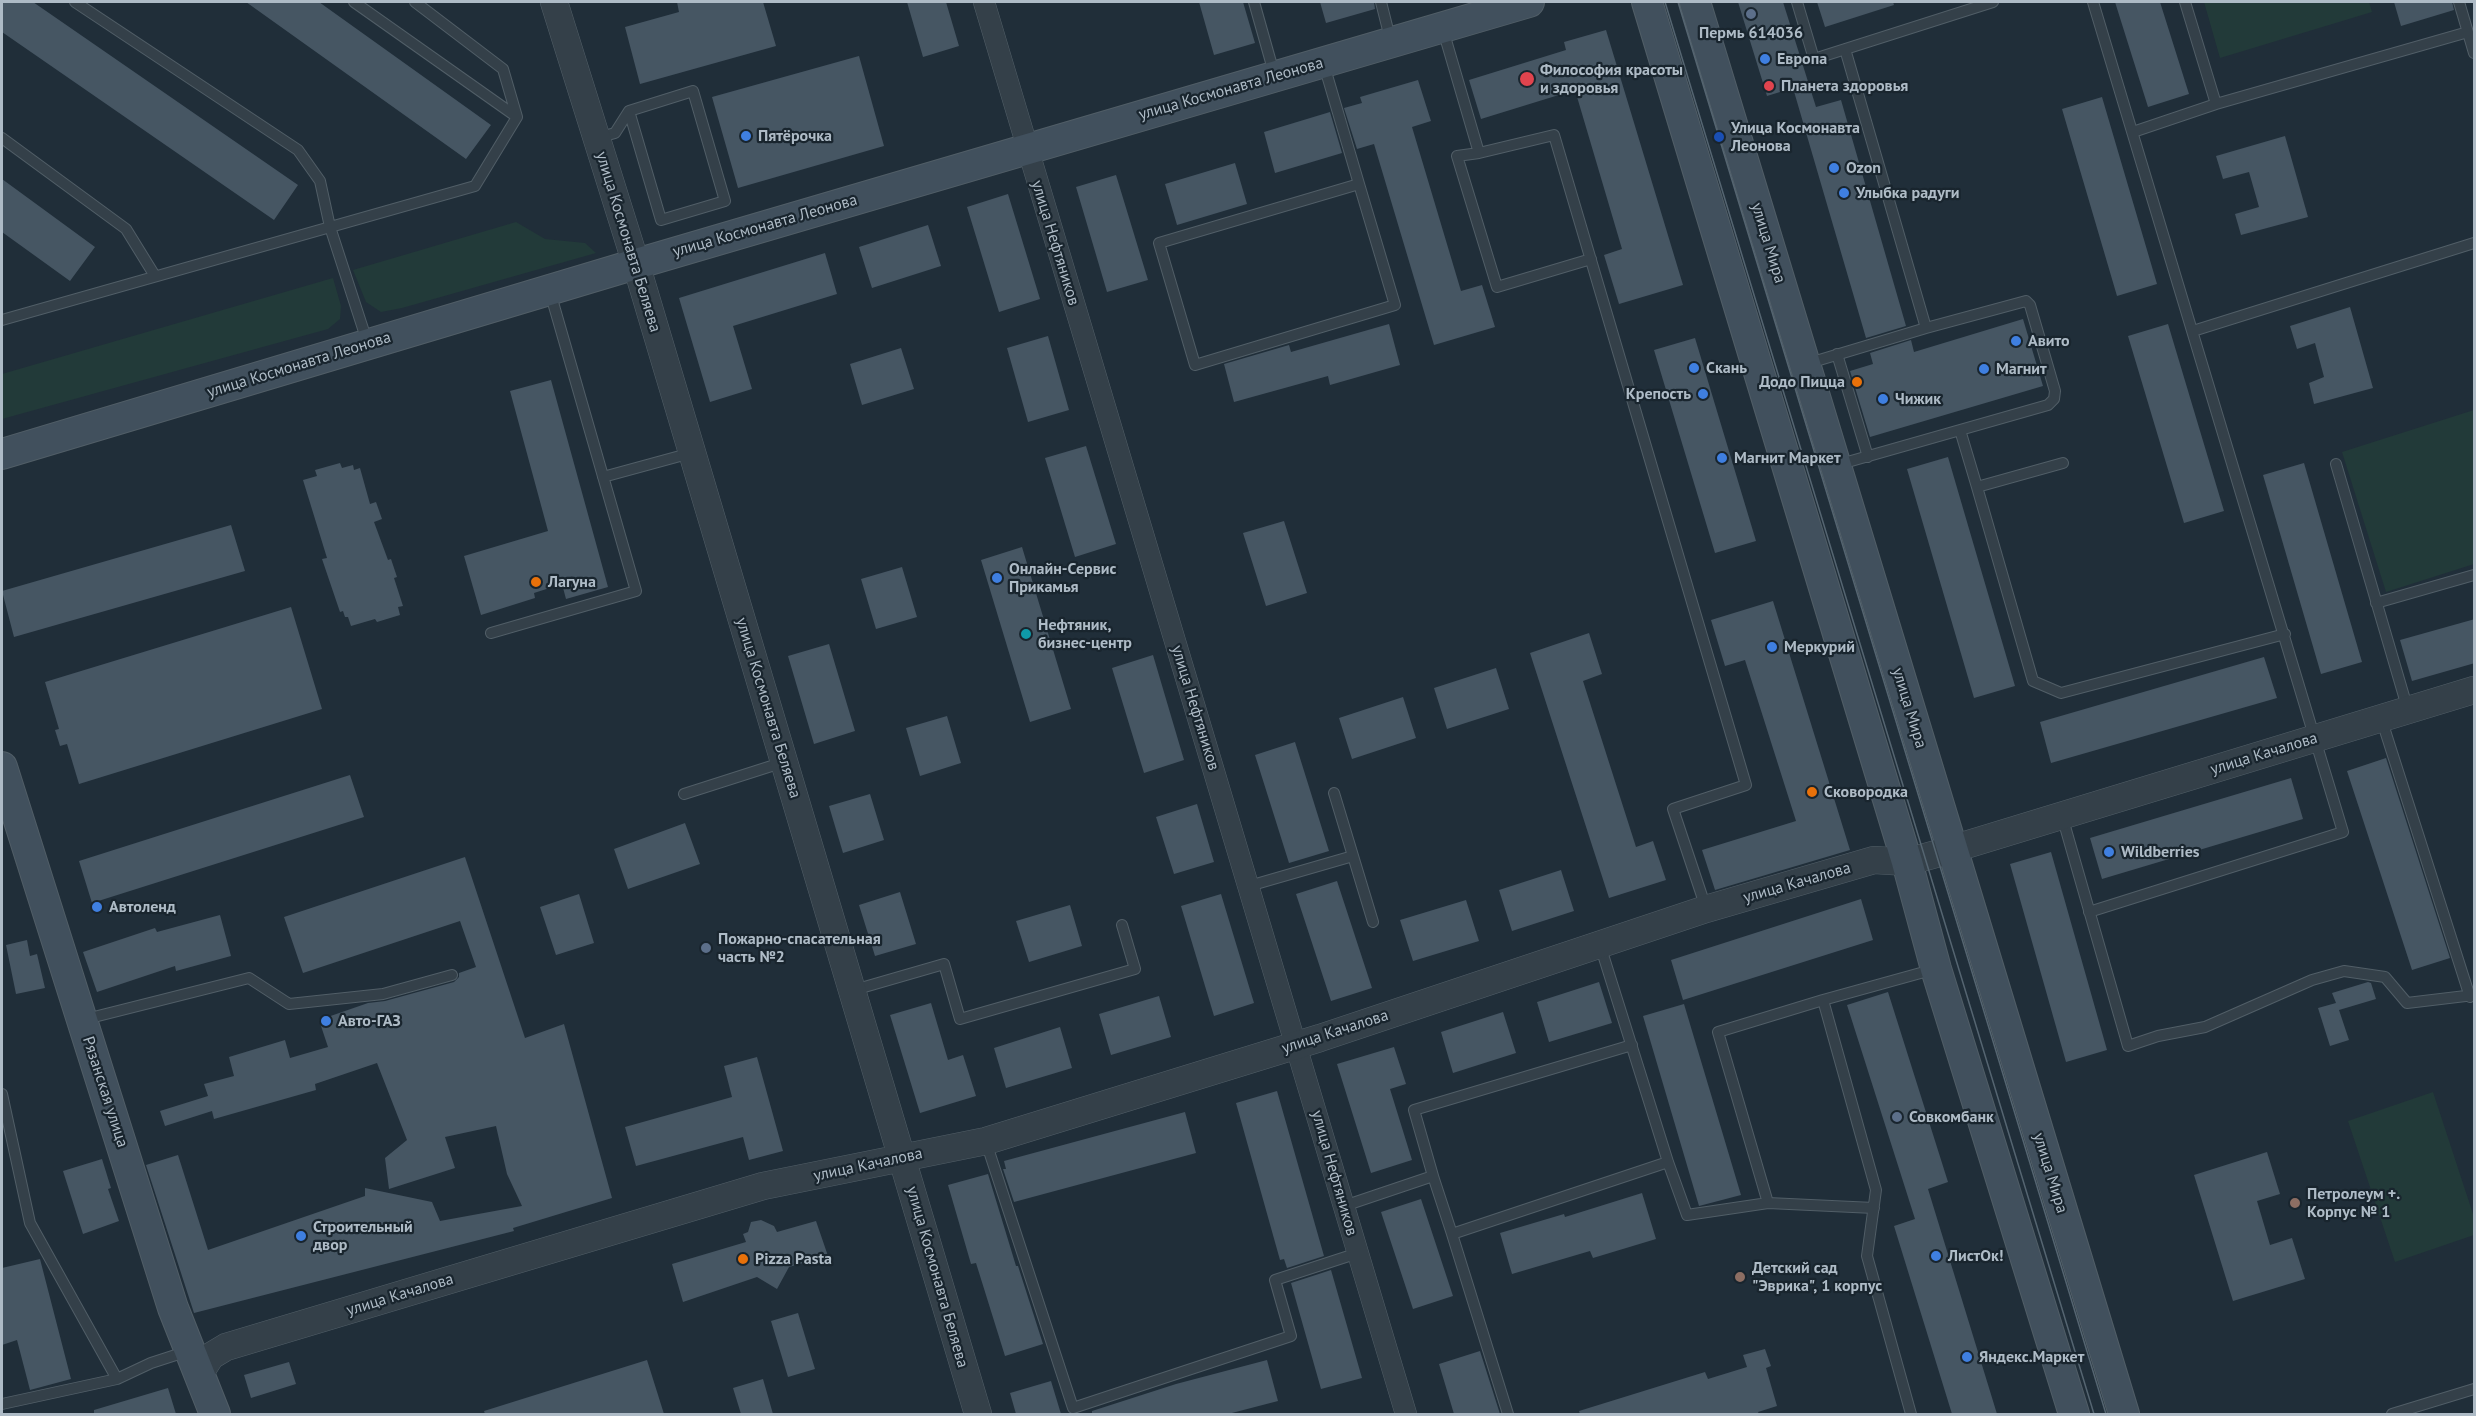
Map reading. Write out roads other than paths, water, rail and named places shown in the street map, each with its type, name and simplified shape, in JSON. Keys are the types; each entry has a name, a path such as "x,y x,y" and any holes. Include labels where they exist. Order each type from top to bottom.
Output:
{"main road":[{"name":"улица Космонавта Леонова","path":"2,454 636,264 1529,2"},
{"path":"1647,2 1907,862 1936,969 2074,1414"},
{"name":"улица Мира","path":"1695,2 2124,1414"},
{"name":"Рязанская улица","path":"2,771 173,1308 215,1414"}],"street":[{"name":"улица Космонавта Беляева","path":"554,2 636,264 978,1414"},
{"name":"улица Нефтяников","path":"984,2 1406,1414"},
{"name":"улица Качалова","path":"195,1362 226,1347 763,1186 986,1141 1296,1045 1706,909 1874,861 1907,862 2475,690"}],"lane":[{"path":"75,2 298,150 320,181 330,227 369,344"},
{"path":"354,2 517,117"},
{"path":"2,320 475,186 517,117 503,69 415,2"},
{"path":"1254,2 1275,76"},
{"path":"1381,2 1391,42"},
{"path":"1797,2 1814,59 1993,2"},
{"path":"2089,912 2343,832 2317,738 2093,2"},
{"path":"2185,2 2216,104"},
{"path":"2459,2 2475,53"},
{"path":"1442,27 1479,153"},
{"path":"2133,132 2216,104 2468,32"},
{"path":"1845,49 1926,328"},
{"path":"1323,62 1395,305 1195,364 1159,243 1359,184"},
{"path":"597,138 615,133 629,111 693,92 726,201 661,220 629,111"},
{"path":"1591,259 1497,287 1457,156 1554,135 1591,259 1746,785 1673,809 1706,909"},
{"path":"2,138 126,229 155,276"},
{"path":"2193,331 2475,243"},
{"path":"491,633 636,591 550,290"},
{"path":"1805,364 2020,301 2030,304 2055,391 2054,399 2048,405 1836,466"},
{"path":"1837,354 1868,457"},
{"path":"1960,430 2033,681 2061,693 2285,634"},
{"path":"603,477 692,453"},
{"path":"1977,487 2063,463"},
{"path":"2336,464 2408,710"},
{"path":"2376,603 2475,575"},
{"path":"2062,816 2128,1046 2158,1036 2205,1027 2312,980 2344,971 2385,977 2407,1003 2472,996 2381,718"},
{"path":"684,794 784,762"},
{"path":"1334,794 1373,922"},
{"path":"1249,886 1353,856"},
{"path":"852,990 944,964 960,1019 1135,969 1122,925"},
{"path":"1600,944 1668,1162 1687,1215 1768,1203 1874,1208"},
{"path":"1768,1203 1718,1032 1822,1000 1936,969"},
{"path":"82,1020 249,978 289,1004 383,994 452,975"},
{"path":"1822,1000 1876,1190 1867,1256 1911,1414"},
{"path":"1508,1414 1414,1110 1632,1045"},
{"path":"2,1094 30,1223 117,1379"},
{"path":"986,1141 1073,1408 1291,1336 1275,1280 1358,1253"},
{"path":"1452,1234 1668,1162"},
{"path":"1344,1206 1433,1176"},
{"path":"2,1404 117,1379 151,1363 195,1362"},
{"path":"2392,1414 2475,1389"}],"tram line":[{"path":"1665,2 2094,1414"},
{"path":"1678,2 2106,1414"}],"place":[{"name":"Пермь 614036","path":"1751,14"},
{"name":"Европа","path":"1765,59"},
{"name":"Философия красоты и здоровья","path":"1527,79"},
{"name":"Планета здоровья","path":"1769,86"},
{"name":"Пятёрочка","path":"746,136"},
{"name":"Улица Космонавта Леонова","path":"1719,137"},
{"name":"Ozon","path":"1834,168"},
{"name":"Улыбка радуги","path":"1844,193"},
{"name":"Авито","path":"2016,341"},
{"name":"Скань","path":"1694,368"},
{"name":"Магнит","path":"1984,369"},
{"name":"Додо Пицца","path":"1857,382"},
{"name":"Крепость","path":"1703,394"},
{"name":"Чижик","path":"1883,399"},
{"name":"Магнит Маркет","path":"1722,458"},
{"name":"Онлайн-Сервис Прикамья","path":"997,578"},
{"name":"Лагуна","path":"536,582"},
{"name":"Нефтяник, бизнес-центр","path":"1026,634"},
{"name":"Меркурий","path":"1772,647"},
{"name":"Сковородка","path":"1812,792"},
{"name":"Wildberries","path":"2109,852"},
{"name":"Автоленд","path":"97,907"},
{"name":"Пожарно-спасательная часть №2","path":"706,948"},
{"name":"Авто-ГАЗ","path":"326,1021"},
{"name":"Совкомбанк","path":"1897,1117"},
{"name":"Петролеум +. Корпус № 1","path":"2295,1203"},
{"name":"Строительный двор","path":"301,1236"},
{"name":"ЛистОк!","path":"1936,1256"},
{"name":"Pizza Pasta","path":"743,1259"},
{"name":"Детский сад \"Эврика\", 1 корпус","path":"1740,1277"},
{"name":"Яндекс.Маркет","path":"1967,1357"}]}
